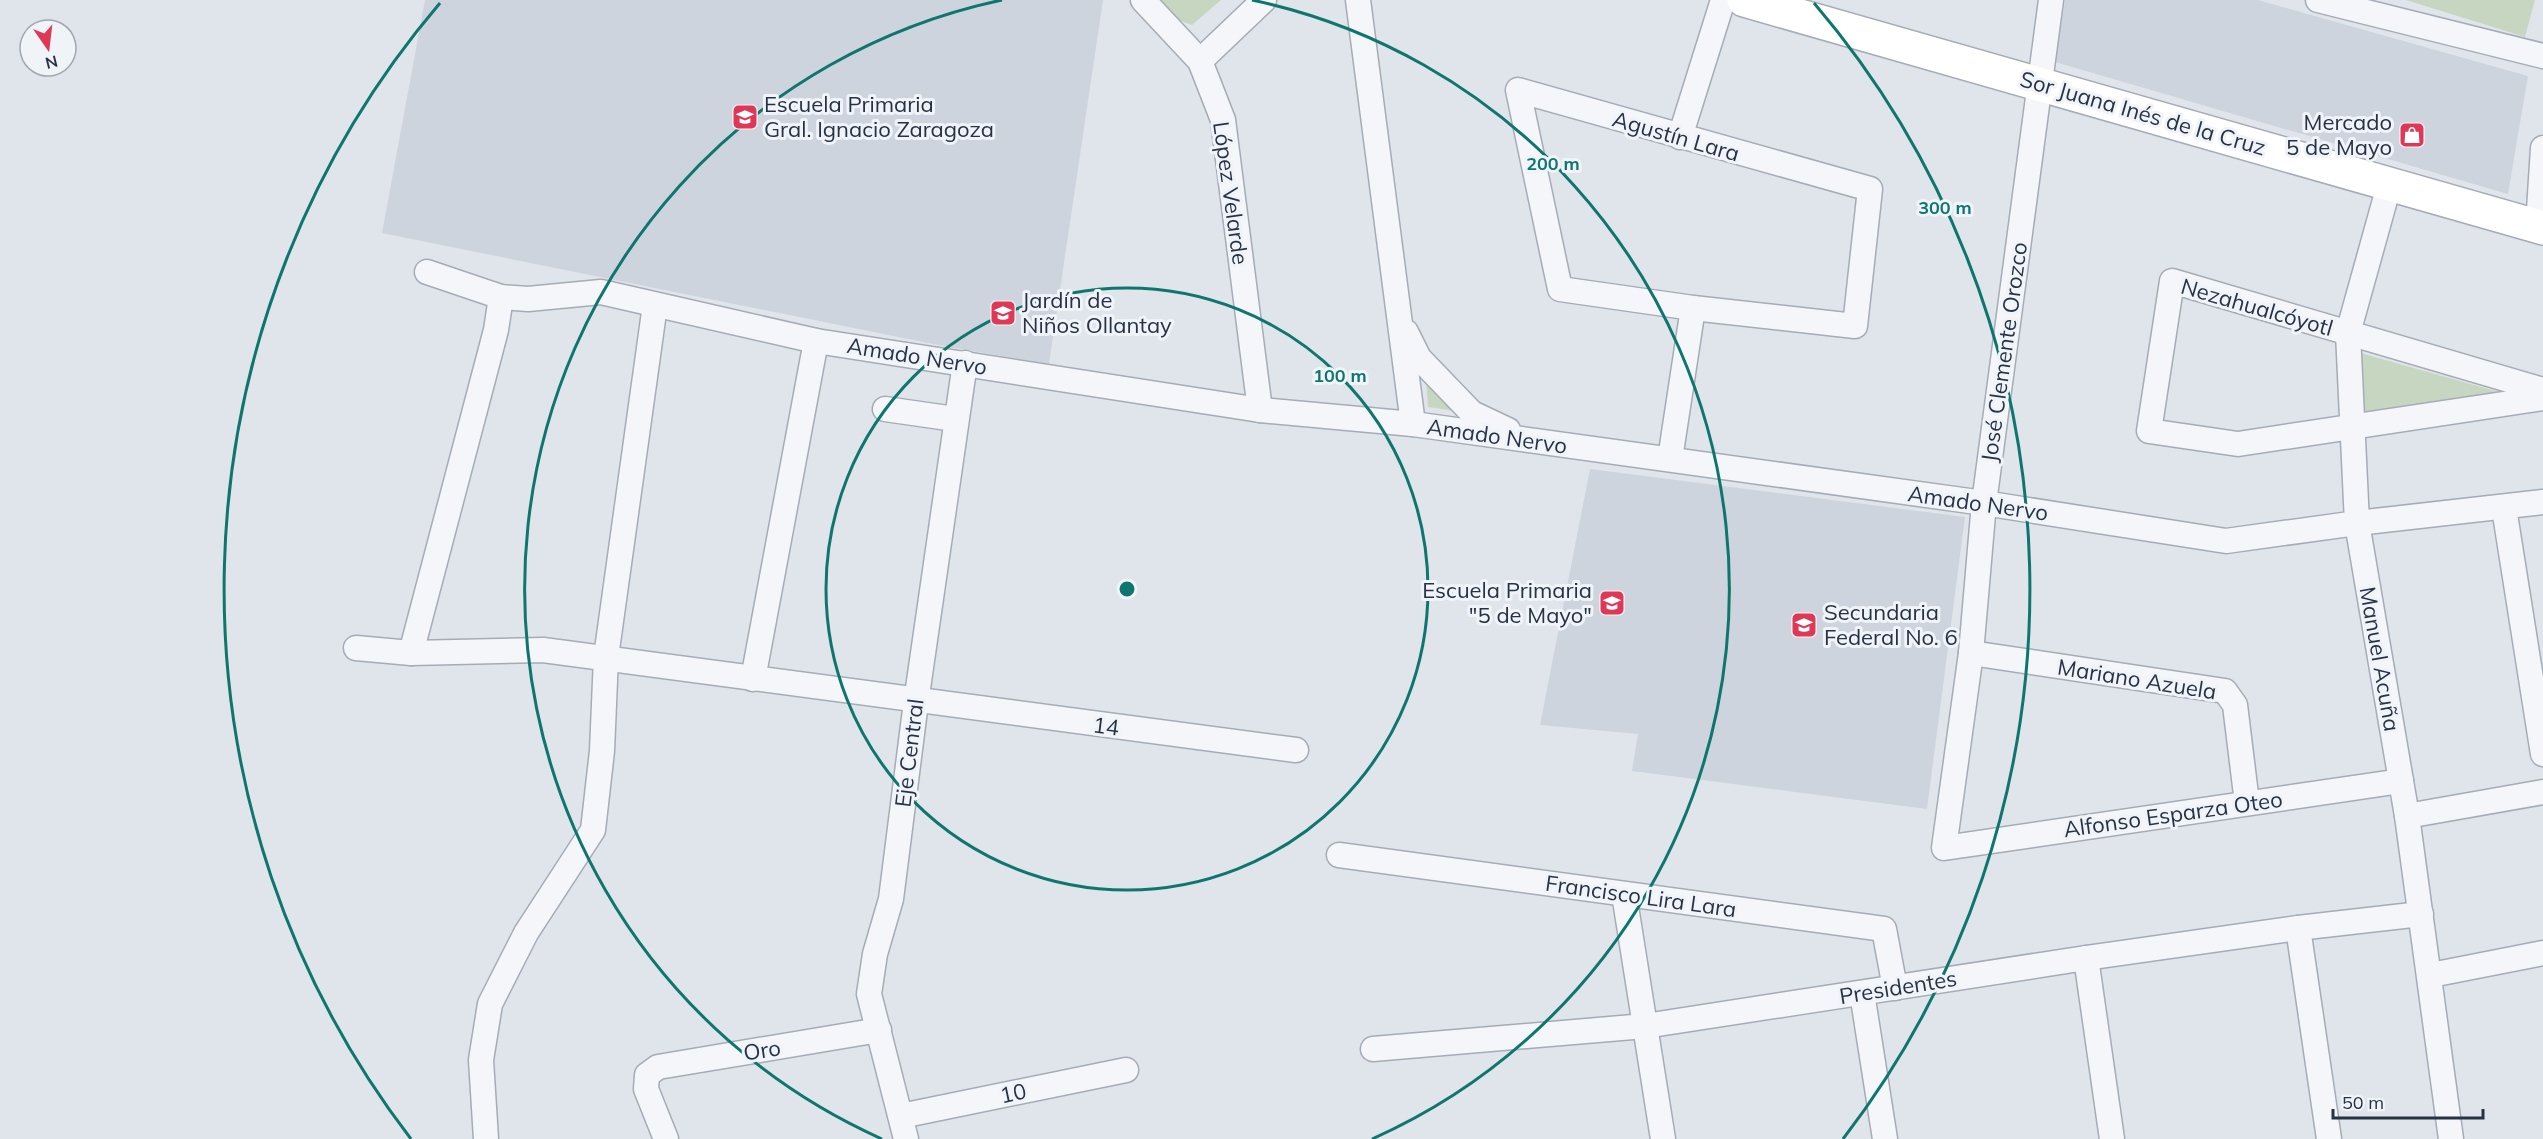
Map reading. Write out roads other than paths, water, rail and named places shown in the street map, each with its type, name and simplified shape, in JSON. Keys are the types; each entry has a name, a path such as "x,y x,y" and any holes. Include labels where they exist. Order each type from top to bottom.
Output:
{"main road":[{"name":"Sor Juana Inés de la Cruz","path":"1744,0 2390,182 2540,227"}],"street":[{"name":"López Velarde","path":"1143,0 1200,61 1223,120 1260,410"},
{"path":"1200,61 1264,0"},
{"name":"Amado Nervo","path":"1358,0 1413,424"},
{"path":"1680,137 1723,0"},
{"name":"José Clemente Orozco","path":"1944,848 1971,653 1984,503 2051,0"},
{"path":"2318,0 2543,56"},
{"name":"Agustín Lara","path":"1518,90 1680,137 1870,189 1855,326 1693,308 1560,289 1518,90"},
{"path":"2540,227 2543,148"},
{"name":"Manuel Acuña","path":"2390,182 2348,333 2357,523 2407,816 2431,975 2451,1139"},
{"name":"Amado Nervo","path":"427,272 501,297 528,299 601,292 816,341 1260,410 1413,424 1984,503 2226,541 2357,523 2543,502"},
{"name":"Nezahualcóyotl","path":"2351,427 2238,444 2149,431 2172,281 2543,390"},
{"path":"411,653 496,330 501,297"},
{"path":"486,1139 482,1060 490,1004 526,933 593,830 602,751 606,657 655,305"},
{"path":"1670,459 1693,308"},
{"path":"1400,320 1419,358 1472,413 1532,441"},
{"path":"753,679 816,341"},
{"name":"Eje Central","path":"904,1127 870,994 875,954 891,899 955,419 965,363"},
{"path":"2351,427 2543,398"},
{"path":"885,409 955,419"},
{"path":"2504,508 2543,754"},
{"name":"14","path":"356,648 411,653 543,650 916,702 1296,750"},
{"name":"Mariano Azuela","path":"1971,653 2225,691 2235,705 2247,803"},
{"name":"Alfonso Esparza Oteo","path":"1944,848 2401,781"},
{"path":"2407,816 2543,792"},
{"name":"Francisco Lira Lara","path":"1339,855 1884,929 1895,988"},
{"path":"1624,894 1663,1139"},
{"name":"Presidentes","path":"1373,1049 1645,1026 2086,958 2298,928 2421,914"},
{"path":"2298,928 2329,1139"},
{"path":"2431,975 2543,954"},
{"path":"2086,958 2112,1139"},
{"path":"1862,993 1886,1139"},
{"name":"Oro","path":"666,1139 646,1089 647,1076 658,1067 879,1030"},
{"name":"10","path":"904,1127 1126,1070"}],"place":[{"name":"Escuela Primaria Gral. Ignacio Zaragoza","path":"745,117"},
{"name":"Mercado 5 de Mayo","path":"2412,135"},
{"name":"Jardín de Niños Ollantay","path":"1003,313"},
{"name":"Escuela Primaria \"5 de Mayo\"","path":"1612,603"},
{"name":"Secundaria Federal No. 6","path":"1804,625"}]}
